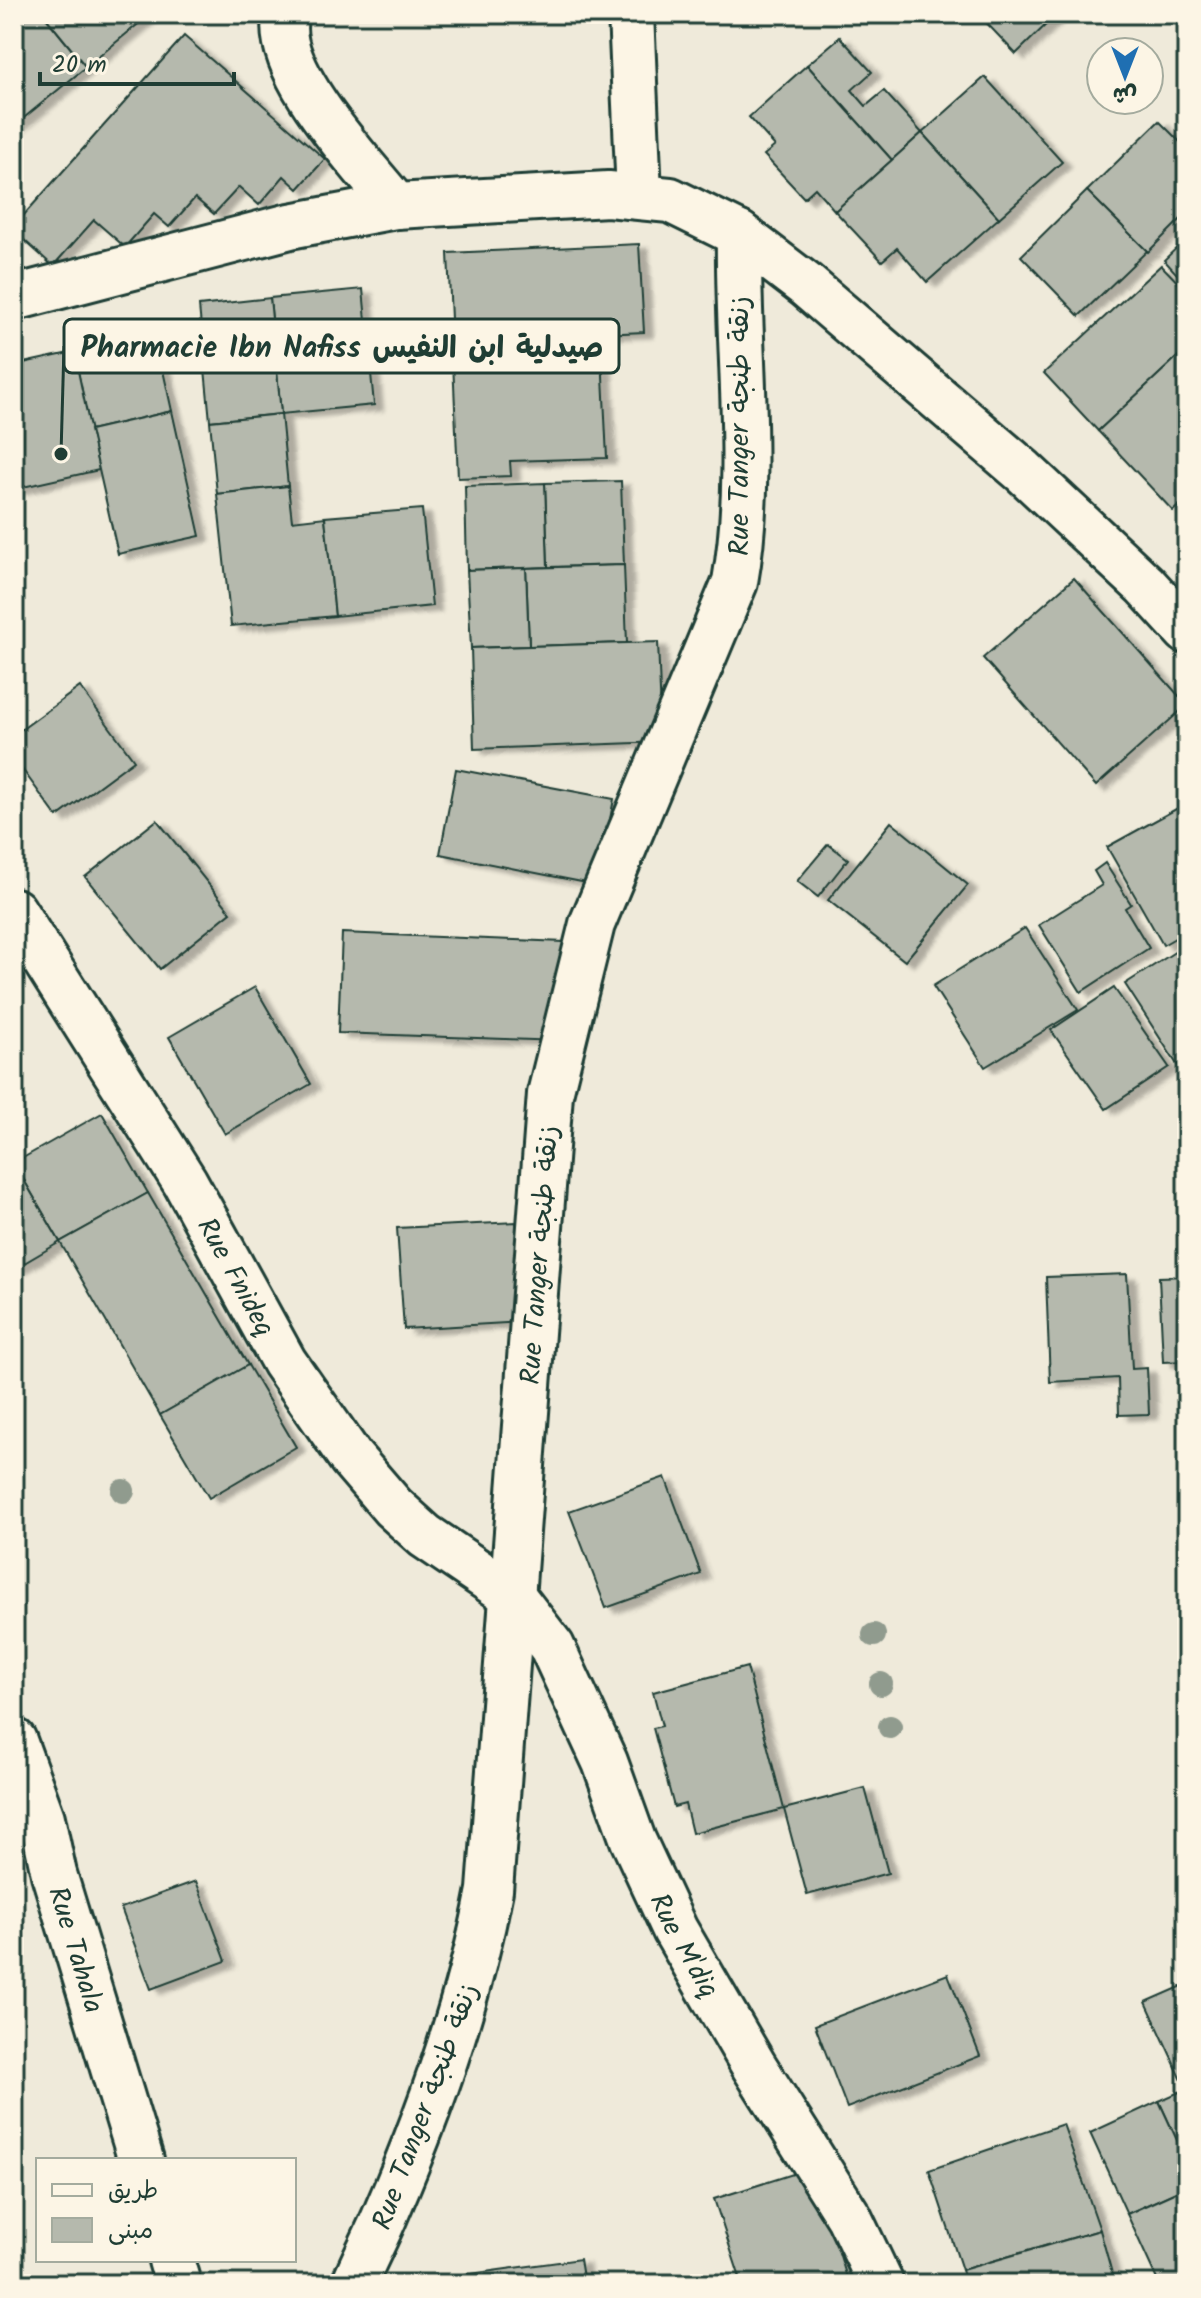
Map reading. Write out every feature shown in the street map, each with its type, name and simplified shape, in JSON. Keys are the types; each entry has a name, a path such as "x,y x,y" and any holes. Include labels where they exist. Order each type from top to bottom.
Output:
{"street":[{"path":"286,14 286,50 302,85 396,206"},
{"path":"631,14 639,194"},
{"path":"14,298 290,226 396,206 639,194 686,205 739,234 806,285 1023,471 1145,585 1187,631"},
{"name":"Rue Tanger زنقة طنجة","path":"354,2284 388,2211 453,2042 475,1967 490,1890 550,1094 592,924 664,746 730,602 739,562 743,423 739,234"},
{"name":"Rue Fnideq","path":"14,911 185,1182 284,1362 351,1458 393,1507 425,1536 512,1595"},
{"name":"Rue M'diq","path":"512,1595 552,1647 605,1762 633,1840 675,1930 754,2066 849,2217 881,2284"},
{"name":"Rue Tahala","path":"14,1741 42,1818 54,1874 140,2158"},
{"path":"172,2262 178,2284"}],"building":[{"path":"14,14 43,14 86,67 14,126"},
{"path":"43,14 146,14 148,16 86,67"},
{"path":"978,14 1057,14 1016,54"},
{"path":"184,36 325,159 298,189 284,176 259,205 239,187 214,214 195,198 169,227 154,214 125,247 94,220 53,266 14,231 14,226"},
{"path":"840,37 872,72 852,90 866,106 884,91 922,133 892,160 807,65"},
{"path":"807,65 892,160 835,211 815,188 804,198 764,155 775,146 749,117"},
{"path":"985,77 1062,162 999,218 922,133"},
{"path":"1159,121 1187,149 1187,213 1148,252 1087,191"},
{"path":"922,133 999,218 927,282 897,248 882,261 835,211"},
{"path":"1087,191 1147,251 1079,316 1021,256"},
{"path":"1187,238 1187,285 1164,260"},
{"path":"639,244 644,332 452,341 448,253"},
{"path":"1161,265 1187,292 1187,307 1178,315 1187,326 1187,348 1098,431 1044,373"},
{"path":"363,289 374,405 281,414 270,298"},
{"path":"270,298 281,414 210,421 199,306"},
{"path":"155,334 172,411 90,430 74,352"},
{"path":"1187,348 1187,498 1173,511 1098,431"},
{"path":"74,352 99,470 14,489 14,365"},
{"path":"602,355 607,458 510,461 511,476 458,478 453,361"},
{"path":"172,411 200,536 118,554 90,430"},
{"path":"281,414 288,486 217,494 210,421"},
{"path":"621,481 624,565 548,567 545,483"},
{"path":"545,483 548,567 467,570 465,486"},
{"path":"288,486 292,521 325,517 335,616 231,626 217,494"},
{"path":"422,509 432,606 335,616 325,517"},
{"path":"624,565 627,643 529,646 526,568"},
{"path":"526,568 529,646 471,648 467,570"},
{"path":"1074,578 1187,705 1096,786 983,658"},
{"path":"658,642 662,742 474,749 471,648"},
{"path":"80,687 134,760 57,817 14,758 14,735"},
{"path":"456,769 614,799 597,885 440,854"},
{"path":"1187,803 1187,931 1163,945 1107,847"},
{"path":"157,820 231,912 160,969 85,877"},
{"path":"891,822 968,885 905,961 828,900"},
{"path":"828,844 848,859 818,897 797,881"},
{"path":"1105,863 1131,904 1125,908 1149,948 1081,992 1039,925 1102,885 1094,871"},
{"path":"1025,928 1078,1010 985,1067 933,986"},
{"path":"342,933 565,942 561,1041 338,1033"},
{"path":"1187,944 1187,1060 1178,1066 1125,984"},
{"path":"255,987 311,1084 225,1134 169,1037"},
{"path":"1114,988 1169,1067 1106,1109 1051,1030"},
{"path":"102,1113 148,1193 60,1242 14,1163"},
{"path":"14,1163 60,1242 14,1269"},
{"path":"148,1193 248,1365 160,1415 60,1242"},
{"path":"516,1222 522,1322 404,1329 397,1228"},
{"path":"1127,1274 1132,1369 1147,1368 1149,1414 1119,1415 1118,1378 1050,1382 1046,1277"},
{"path":"1187,1276 1187,1361 1163,1362 1159,1277"},
{"path":"248,1365 296,1447 209,1498 160,1415"},
{"path":"665,1477 701,1574 606,1608 569,1511"},
{"path":"747,1667 784,1809 692,1833 685,1804 674,1807 653,1728 662,1726 653,1692"},
{"path":"865,1788 888,1873 807,1895 784,1809"},
{"path":"196,1881 226,1961 151,1989 121,1908"},
{"path":"948,1974 980,2056 847,2108 815,2025"},
{"path":"1187,1984 1187,2089 1186,2089 1146,2002"},
{"path":"1187,2089 1187,2162 1159,2101"},
{"path":"1159,2101 1187,2162 1187,2187 1127,2214 1090,2133"},
{"path":"1063,2124 1100,2230 962,2270 929,2170"},
{"path":"812,2168 849,2284 742,2284 714,2199"},
{"path":"1187,2187 1187,2284 1159,2284 1127,2214"},
{"path":"1100,2230 1115,2284 966,2284 962,2270"},
{"path":"580,2259 584,2284 419,2284 419,2281"}],"place":[{"name":"Pharmacie Ibn Nafiss صيدلية ابن النفيس","path":"61,454"}]}
